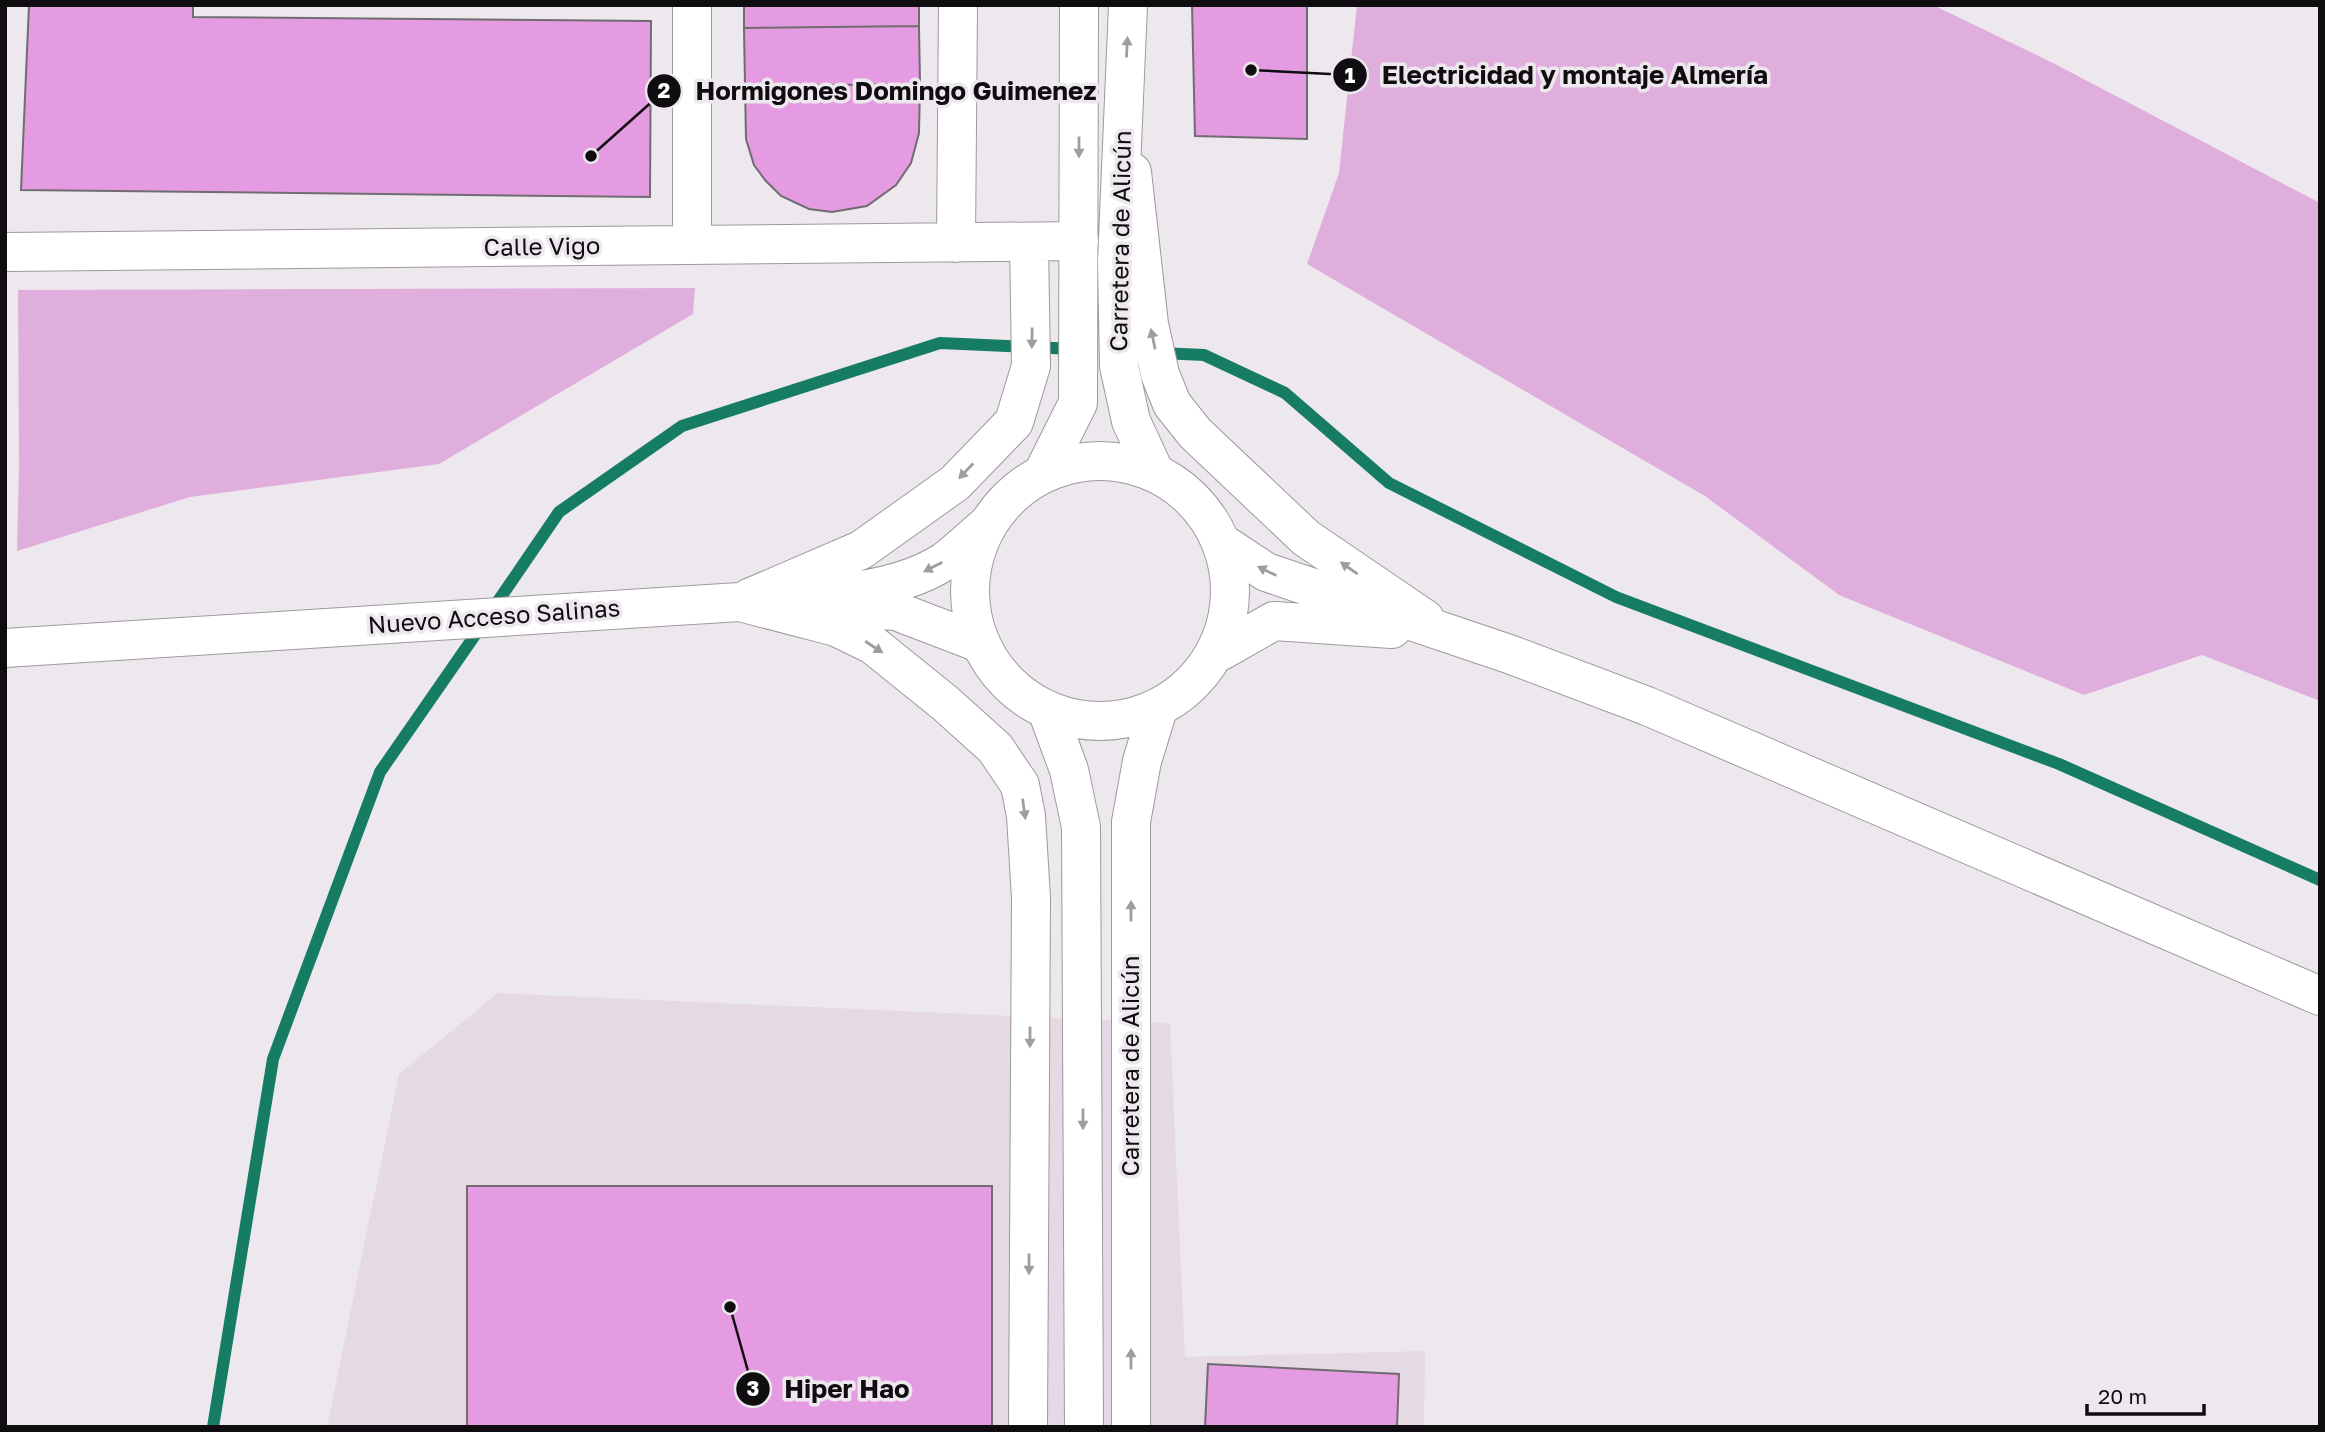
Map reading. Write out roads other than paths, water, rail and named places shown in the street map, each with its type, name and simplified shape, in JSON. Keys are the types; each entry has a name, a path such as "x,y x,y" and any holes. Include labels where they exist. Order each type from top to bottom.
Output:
{"street":[{"path":"692,5 692,245"},
{"path":"956,243 958,5"},
{"name":"Carretera de Alicún","path":"1045,468 1078,403 1079,5"},
{"name":"Carretera de Alicún","path":"1128,5 1124,104 1130,263 1119,366 1131,421 1154,471"},
{"name":"Calle Vigo","path":"5,252 956,243 1030,256 1079,255"},
{"path":"740,602 861,550 955,483 1014,422 1031,366 1030,256"},
{"path":"1130,263 1149,324 1160,374 1172,404 1195,433 1306,538 1447,633"},
{"path":"740,602 872,590 919,574 944,561 987,525 1015,489 1045,468 1077,462 1114,461 1154,471 1191,502 1222,542 1266,572 1447,633 1647,706 2320,996"},
{"path":"987,525 972,560 969,592 977,642 998,675 1048,713 1106,721 1158,709 1189,692 1221,651 1274,621 1447,633"},
{"path":"1221,651 1232,593 1222,542"},
{"path":"740,602 836,627 873,645 995,748 1020,785 1026,816 1031,898 1028,1427"},
{"name":"Nuevo Acceso Salinas","path":"5,648 740,602 896,611 977,642"},
{"name":"Carretera de Alicún","path":"1131,1427 1131,822 1142,761 1158,709"},
{"name":"Carretera de Alicún","path":"1048,713 1069,770 1081,827 1084,1427"}],"waterway":[{"path":"492,610 559,512 682,426 940,343 1075,349"},
{"path":"1160,353 1204,355 1285,393 1389,483 1616,597 2059,764 2320,880"},
{"path":"213,1427 273,1059 380,772 482,625"}],"place":[{"name":"Electricidad y montaje Almería","path":"1251,70"},
{"name":"Hormigones Domingo Guimenez","path":"591,156"},
{"name":"Hiper Hao","path":"730,1307"}]}
